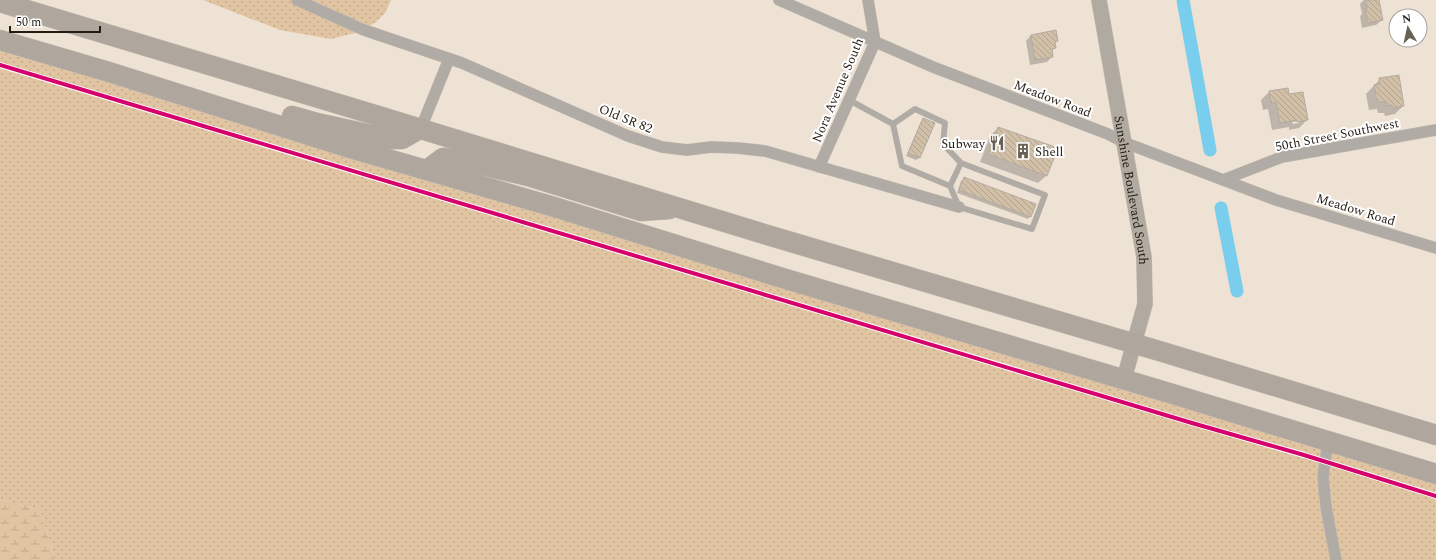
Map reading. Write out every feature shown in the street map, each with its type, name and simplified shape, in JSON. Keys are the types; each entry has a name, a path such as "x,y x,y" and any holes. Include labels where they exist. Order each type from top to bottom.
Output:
{"highway":[{"path":"0,2 680,208 1134,343 1436,436"},
{"path":"0,40 121,76 353,149 551,206 779,277 1124,379 1436,474"},
{"path":"121,76 152,72 317,123 390,139 402,139 420,128"},
{"path":"427,170 443,158 469,162 528,176 641,211 680,208"}],"street":[{"name":"Old SR 82","path":"297,0 364,30 462,63 628,136 662,147 687,150 711,147 758,150 959,207"},
{"name":"Meadow Road","path":"779,0 875,42 1223,180 1276,200 1436,248"},
{"name":"Nora Avenue South","path":"819,167 875,42 868,0"},
{"name":"Sunshine Boulevard South","path":"1098,0 1146,273 1145,304 1124,379"},
{"path":"420,128 449,59"},
{"name":"50th Street Southwest","path":"1223,180 1282,157 1436,130"},
{"path":"1328,441 1323,477 1326,507 1336,560"}],"lane":[{"path":"849,100 893,124 902,166 950,186 959,207 1032,229 1045,195 961,163 943,144 945,123 915,109 893,124"},
{"path":"950,186 961,163"}],"green space":[{"path":"203,0 391,0 385,13 376,22 359,32 331,39 280,30"},
{"path":"0,47 428,178 1436,481 1436,560 56,560 40,510 0,499"},
{"path":"0,499 40,510 56,560 0,560"}],"building":[{"path":"1366,0 1379,0 1383,20 1368,23 1365,9 1367,9"},
{"path":"1056,30 1058,41 1055,42 1056,48 1052,49 1053,57 1035,60 1031,35"},
{"path":"1399,75 1404,106 1393,108 1392,105 1386,106 1385,101 1377,103 1374,85 1380,84 1379,78"},
{"path":"1288,88 1289,94 1303,92 1308,120 1280,123 1276,102 1271,103 1269,91"},
{"path":"923,118 935,123 920,158 908,153"},
{"name":"Shell","path":"998,127 1058,148 1047,176 988,154"},
{"path":"964,177 1036,204 1031,217 959,190"}],"waterway":[{"path":"1183,0 1210,150"},
{"path":"1221,208 1237,291"}],"cycle path":[{"path":"0,65 1192,423 1304,455 1436,496"}],"place":[{"name":"Subway","path":"997,143"},
{"name":"Shell","path":"1023,151"}]}
